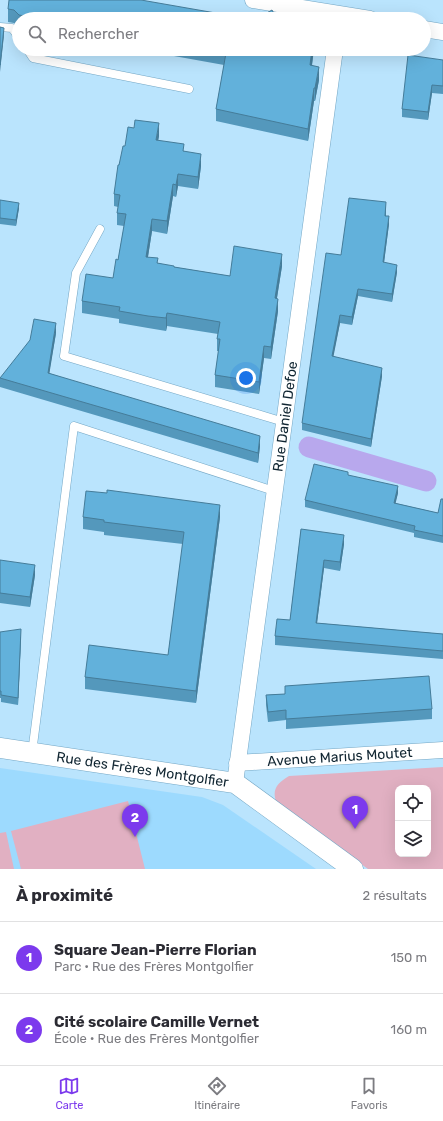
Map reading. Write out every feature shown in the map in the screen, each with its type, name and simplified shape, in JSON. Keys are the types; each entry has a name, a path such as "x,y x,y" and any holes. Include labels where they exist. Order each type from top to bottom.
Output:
{"street":[{"path":"253,0 318,12"},
{"path":"431,29 443,32"},
{"name":"Rue Daniel Defoe","path":"235,783 333,56"},
{"name":"Rue des Frères Montgolfier","path":"0,748 235,783 353,869"},
{"name":"Avenue Marius Moutet","path":"238,763 443,750"}],"lane":[{"path":"0,27 12,28"},
{"path":"32,56 33,58 189,88"},
{"path":"100,229 76,273 64,356 284,422"},
{"path":"32,753 74,426 274,491"}],"shaded area":[{"path":"443,767 443,869 368,869 277,804 275,799 275,791 276,787 281,781 289,776"},
{"path":"0,768 202,797 223,805 316,869 0,869"},
{"path":"128,801 145,869 21,869 11,831"},
{"path":"6,832 14,869 0,869 0,833"}],"building":[{"path":"9,0 141,0 210,12 16,12 8,9"},
{"path":"0,27 4,28 0,65"},
{"path":"225,56 311,56 310,65 319,67 314,88 308,129 216,109"},
{"path":"408,56 443,60 443,86 432,85 428,112 402,109"},
{"path":"135,120 159,123 156,140 184,144 183,151 201,154 198,177 178,174 176,185 173,184 167,221 152,219 146,257 158,258 157,263 174,267 230,276 234,246 282,254 275,298 278,299 271,347 264,346 259,382 215,375 220,339 217,339 220,322 167,313 166,318 148,316 119,311 120,307 82,301 86,274 113,278 116,259 118,260 126,214 117,213 120,195 114,194 118,165 123,146 125,146 128,127 134,128"},
{"path":"349,198 386,202 385,216 389,216 383,262 397,265 392,294 358,289 352,317 340,315 332,356 382,368 371,439 302,423 326,253 341,255"},
{"path":"0,200 19,203 16,220 0,218"},
{"path":"34,319 56,323 48,373 260,436 258,453 0,378 30,340"},
{"path":"314,464 348,472 348,475 398,486 394,503 438,513 441,499 443,499 443,536 414,530 415,526 305,500"},
{"path":"107,490 220,505 196,691 85,677 89,645 168,655 184,532 104,522 104,520 83,517 86,491 107,493"},
{"path":"301,529 344,535 340,562 324,560 316,623 443,634 443,651 275,636 277,619 290,620"},
{"path":"0,560 35,565 30,597 0,593"},
{"path":"21,629 18,698 1,695 0,632"},
{"path":"429,676 432,709 286,719 286,710 268,712 266,695 285,694 285,686"}],"waterway":[{"path":"309,447 426,481"}],"place":[{"name":"Square Jean-Pierre Florian","path":"355,829"},
{"name":"Cité scolaire Camille Vernet","path":"135,837"}]}
